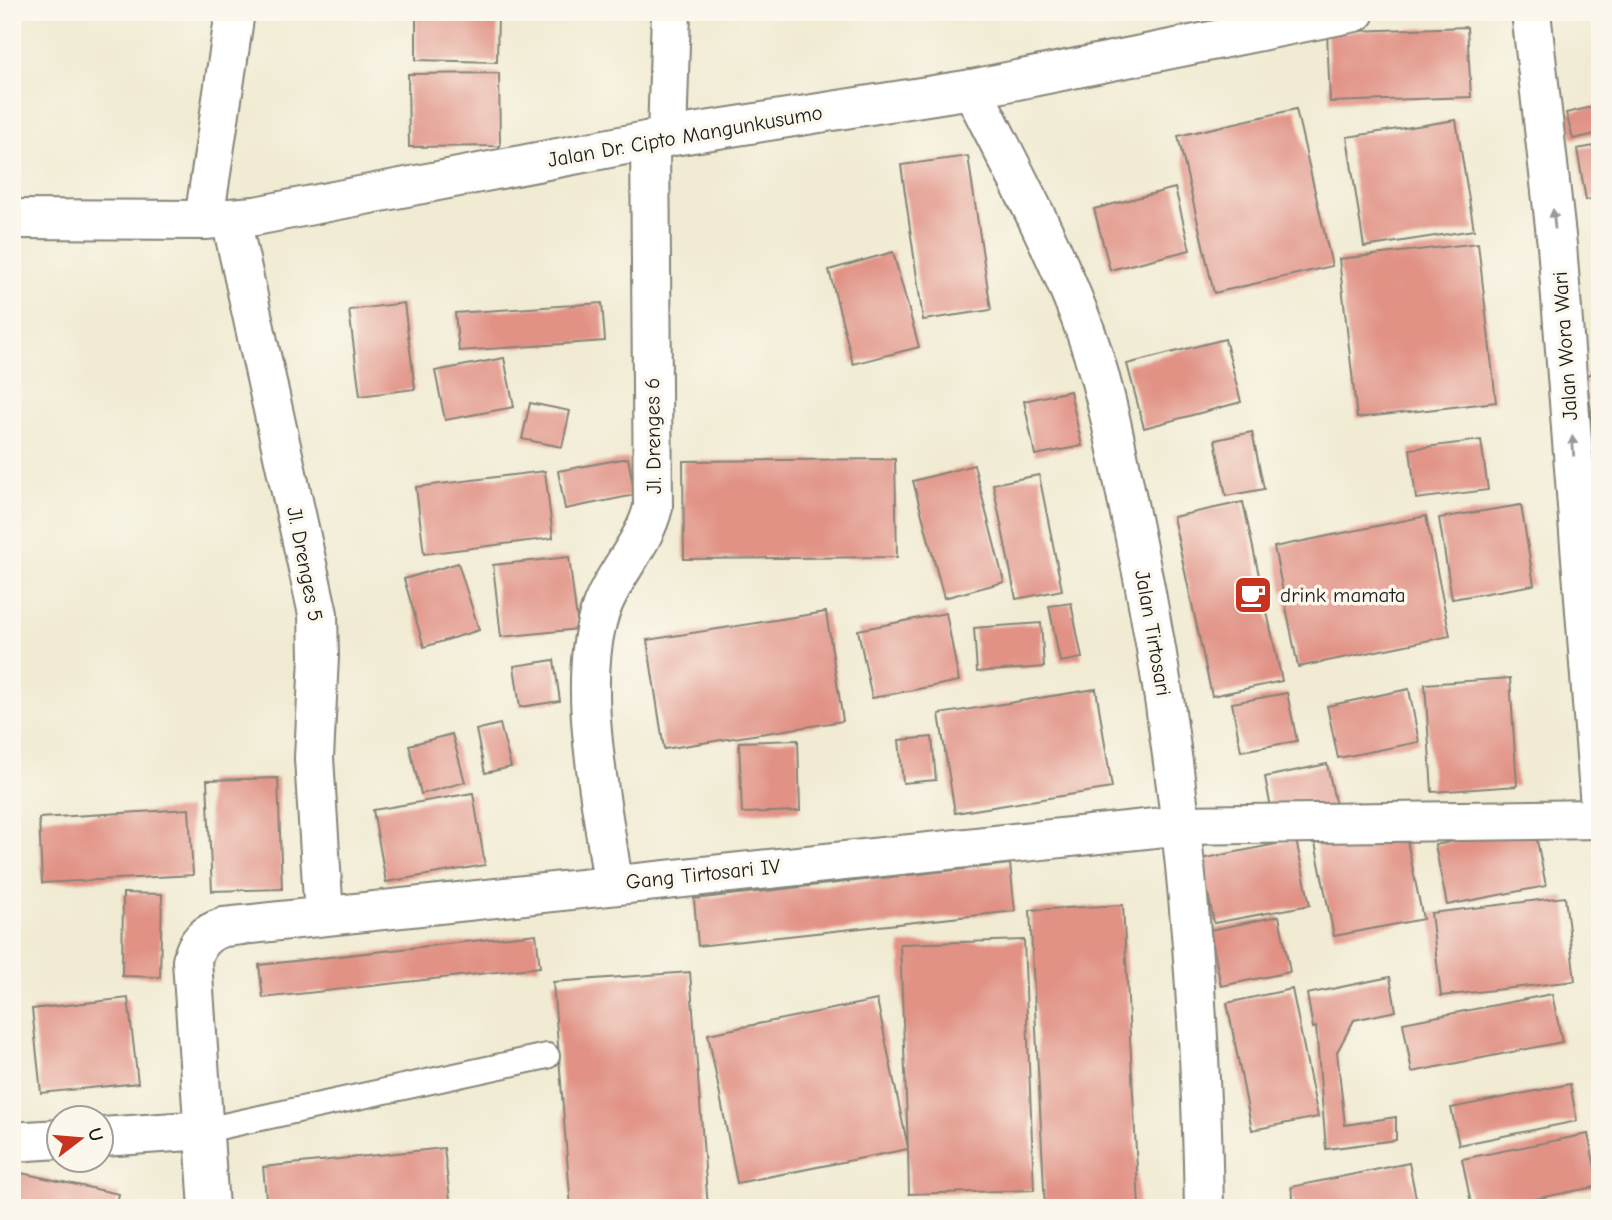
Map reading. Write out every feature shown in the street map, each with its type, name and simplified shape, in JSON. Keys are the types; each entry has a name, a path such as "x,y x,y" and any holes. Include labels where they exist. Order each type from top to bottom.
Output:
{"street":[{"path":"217,219 235,12"},
{"name":"Jl. Drenges 6","path":"613,884 592,723 592,656 600,610 653,507 658,138 671,12"},
{"name":"Jalan Dr. Cipto Mangunkusumo","path":"12,219 217,219 658,138 972,89 1354,12"},
{"name":"Jalan Wora Wari","path":"1531,12 1589,507 1600,807"},
{"name":"Jalan Tirtosari","path":"972,89 1051,247 1080,316 1111,423 1138,551 1161,670 1183,825 1200,1055 1204,1208"},
{"name":"Jl. Drenges 5","path":"217,219 318,614 319,667 314,770 324,916"},
{"name":"Gang Tirtosari IV","path":"205,1130 192,961 195,947 203,938 211,931 224,927 1183,825 1600,819"},
{"path":"116,1136 205,1130 209,1208"},
{"path":"12,1142 46,1140"}],"lane":[{"path":"205,1130 547,1056"}],"building":[{"path":"416,12 498,12 497,62 416,60"},
{"path":"1467,27 1471,97 1330,102 1327,32"},
{"path":"499,73 500,146 409,147 408,74"},
{"path":"1600,105 1600,133 1573,139 1566,113"},
{"path":"1296,109 1332,266 1214,293 1178,136"},
{"path":"1456,120 1474,230 1364,247 1347,137"},
{"path":"1600,145 1600,198 1586,200 1577,149"},
{"path":"968,156 991,310 923,320 901,165"},
{"path":"1175,188 1190,250 1110,270 1094,209"},
{"path":"1478,243 1496,402 1357,418 1339,259"},
{"path":"893,252 919,347 853,364 829,270"},
{"path":"404,303 415,389 360,396 349,310"},
{"path":"602,303 605,341 459,351 455,313"},
{"path":"1225,339 1241,402 1144,428 1127,364"},
{"path":"504,358 514,407 445,420 435,371"},
{"path":"1600,372 1600,432 1594,433 1586,375"},
{"path":"1070,391 1082,446 1035,455 1024,401"},
{"path":"530,403 570,411 562,447 522,439"},
{"path":"1252,432 1264,489 1226,496 1215,440"},
{"path":"1481,440 1488,490 1416,499 1410,449"},
{"path":"1600,443 1600,469 1598,469 1594,444"},
{"path":"628,458 635,495 565,509 558,471"},
{"path":"895,459 897,557 684,559 683,461"},
{"path":"974,465 1004,582 944,598 913,481"},
{"path":"545,471 553,538 424,554 416,487"},
{"path":"1039,475 1062,590 1016,599 993,484"},
{"path":"1243,502 1282,681 1212,696 1173,517"},
{"path":"1521,505 1534,585 1452,599 1439,518"},
{"path":"1426,516 1450,636 1298,667 1274,547"},
{"path":"569,557 578,629 501,637 493,565"},
{"path":"458,563 479,630 424,647 404,579"},
{"path":"1071,603 1082,658 1060,662 1049,606"},
{"path":"826,612 843,721 664,749 647,640"},
{"path":"946,613 959,681 872,698 858,630"},
{"path":"1041,623 1044,667 977,672 974,628"},
{"path":"554,660 560,701 520,707 514,666"},
{"path":"1510,678 1517,786 1432,792 1425,684"},
{"path":"1096,689 1112,788 955,813 939,714"},
{"path":"1409,689 1419,742 1338,758 1327,706"},
{"path":"1287,693 1297,741 1241,751 1232,703"},
{"path":"500,724 511,767 485,773 476,730"},
{"path":"452,734 465,782 421,794 409,745"},
{"path":"932,737 936,780 903,783 899,740"},
{"path":"798,740 800,811 742,813 739,742"},
{"path":"1327,764 1336,806 1273,818 1265,777"},
{"path":"278,778 282,889 212,891 207,780"},
{"path":"473,793 485,865 386,882 373,810"},
{"path":"189,809 193,875 42,883 39,818"},
{"path":"1534,825 1546,886 1447,905 1435,845"},
{"path":"1404,826 1423,919 1334,936 1315,843"},
{"path":"1296,840 1310,905 1214,923 1201,859"},
{"path":"1010,864 1015,911 698,946 694,899"},
{"path":"123,893 162,894 160,977 122,976"},
{"path":"1565,897 1575,981 1441,996 1431,913"},
{"path":"1123,905 1139,1208 1045,1208 1030,910"},
{"path":"1279,916 1290,972 1221,986 1210,930"},
{"path":"536,934 540,967 263,998 259,965"},
{"path":"1024,940 1034,1190 909,1194 908,1149 737,1183 708,1034 877,1000 908,1148 900,944"},
{"path":"690,972 708,1208 571,1208 553,982"},
{"path":"1390,977 1396,1011 1354,1020 1337,1052 1345,1125 1396,1117 1396,1140 1326,1149 1316,1027 1313,1028 1307,994"},
{"path":"1292,989 1318,1117 1252,1130 1227,1003"},
{"path":"1552,994 1562,1042 1412,1072 1403,1023"},
{"path":"128,998 138,1083 41,1093 32,1009"},
{"path":"1570,1084 1577,1121 1459,1145 1451,1108"},
{"path":"1588,1134 1599,1186 1490,1208 1472,1208 1462,1159"},
{"path":"444,1148 451,1208 267,1208 263,1167"},
{"path":"1409,1163 1418,1208 1295,1208 1291,1187"},
{"path":"12,1171 119,1194 116,1208 12,1208"}],"place":[{"name":"drink mamata","path":"1253,595"}]}
